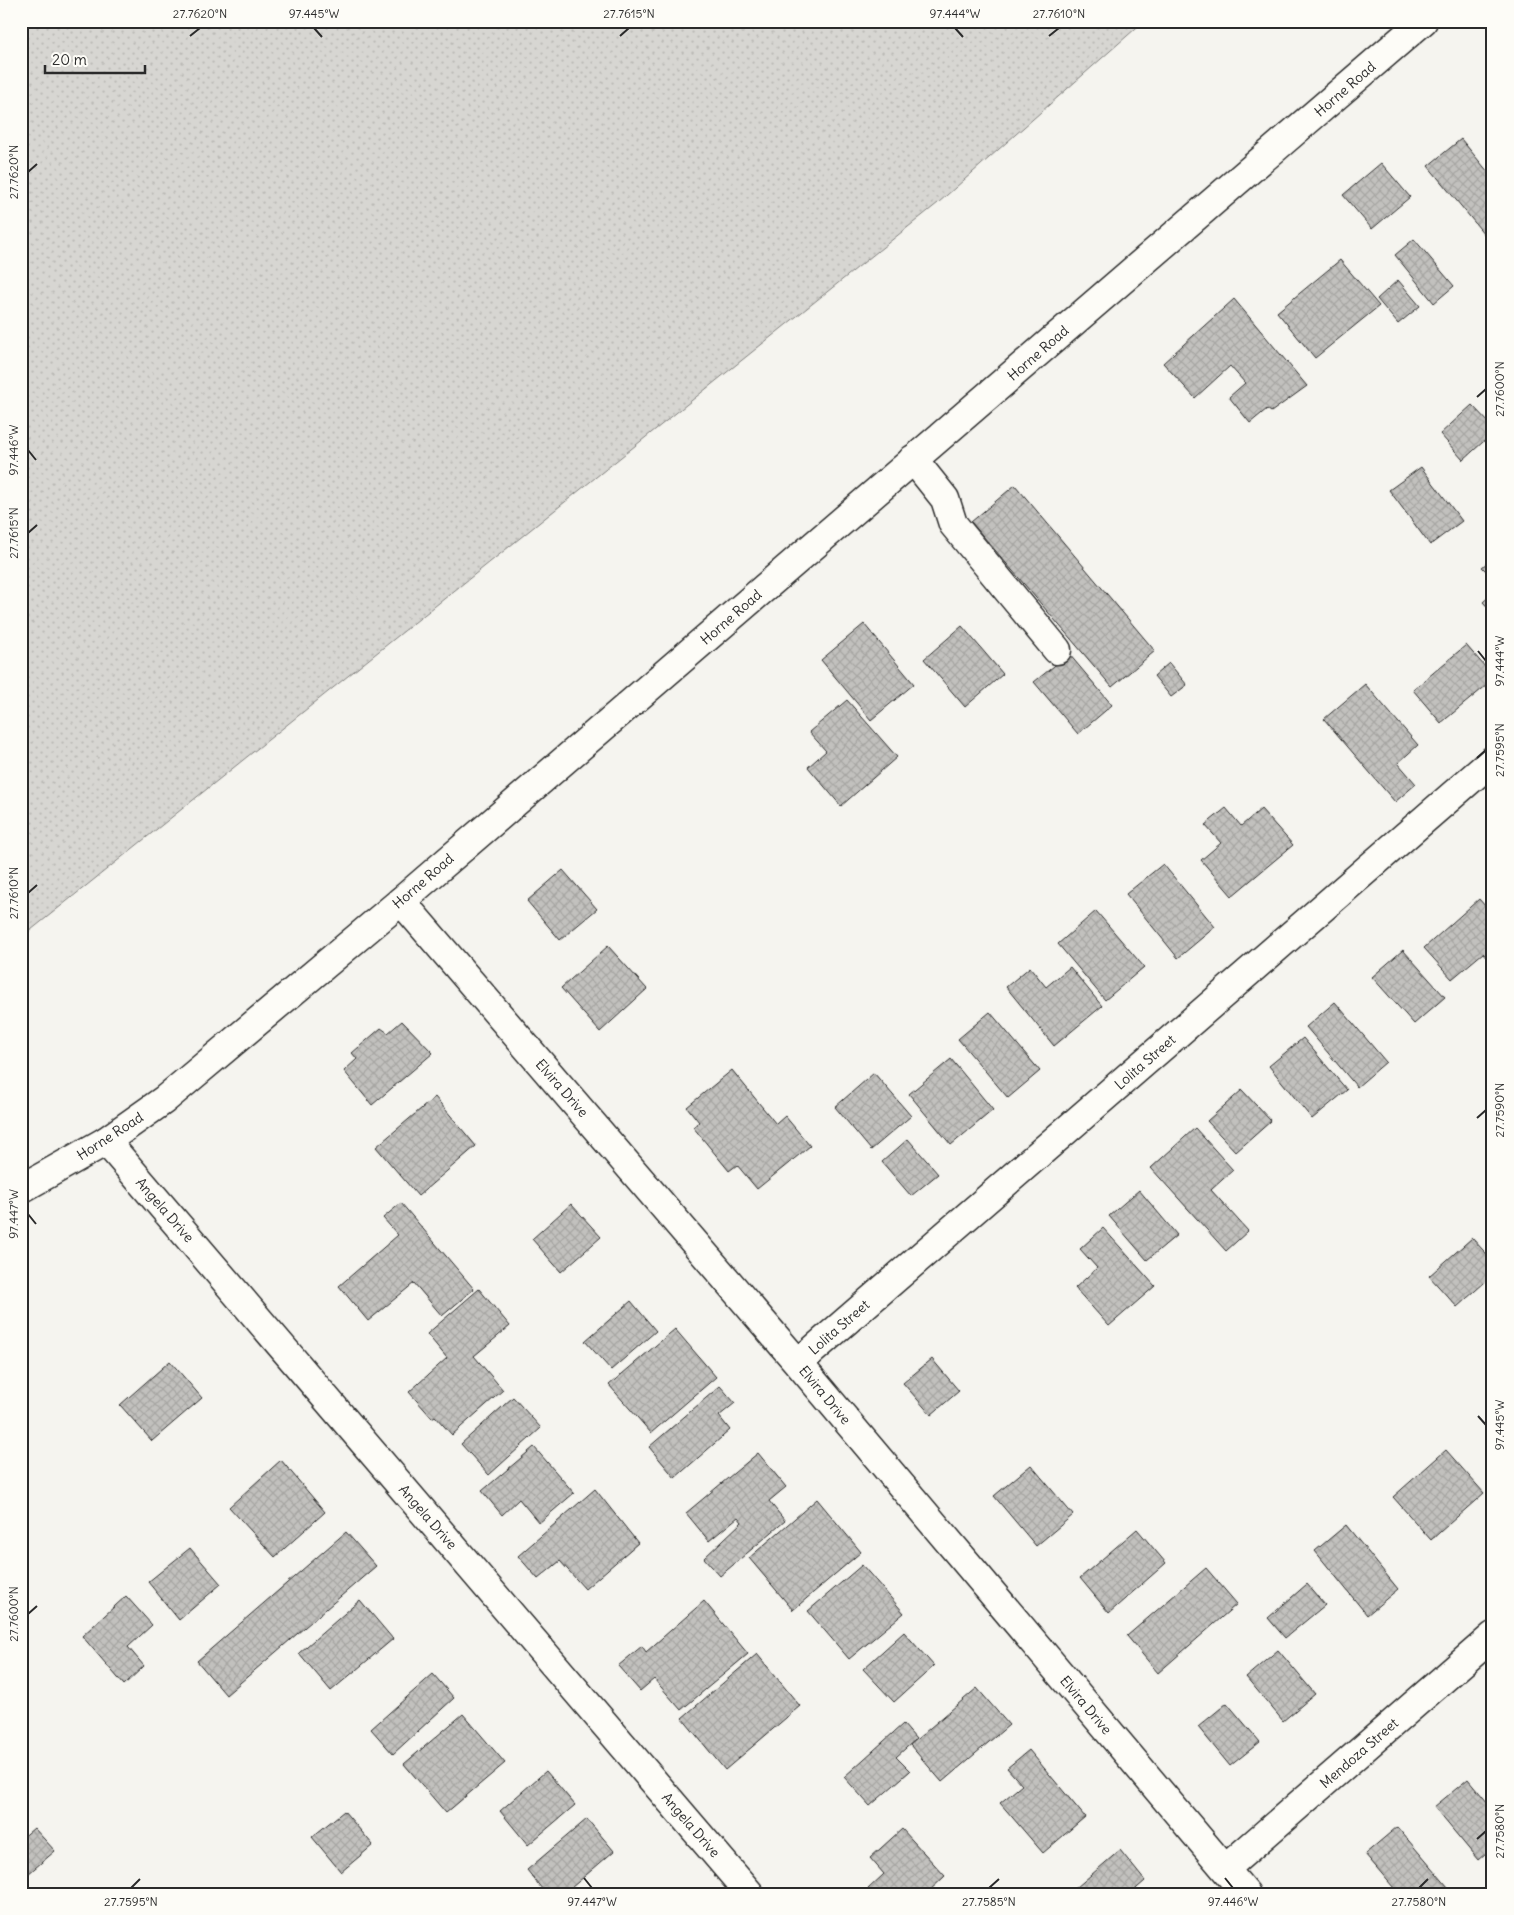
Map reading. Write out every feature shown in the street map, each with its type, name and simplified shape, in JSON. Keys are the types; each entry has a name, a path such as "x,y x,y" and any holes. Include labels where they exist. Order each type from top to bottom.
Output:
{"street":[{"name":"Horne Road","path":"21,1189 106,1141 164,1100 401,900 1423,21"},
{"path":"914,460 945,499 953,524 1057,650"},
{"name":"Lolita Street","path":"798,1363 1493,760"},
{"name":"Elvira Drive","path":"401,900 798,1363 1246,1894"},
{"name":"Angela Drive","path":"106,1141 750,1894"},
{"name":"Mendoza Street","path":"1225,1869 1493,1636"}],"shaded area":[{"path":"21,21 1144,21 938,203 21,938"}],"building":[{"path":"1461,139 1493,178 1493,237 1489,240 1428,166"},
{"path":"1381,163 1410,197 1372,229 1343,195"},
{"path":"1414,239 1454,286 1434,303 1395,255"},
{"path":"1340,260 1379,306 1315,358 1277,312"},
{"path":"1398,280 1420,306 1398,324 1377,299"},
{"path":"1234,299 1307,386 1271,412 1267,409 1250,423 1229,397 1245,383 1230,366 1195,398 1163,363"},
{"path":"1472,405 1493,427 1493,433 1463,460 1440,434"},
{"path":"1421,467 1462,521 1430,545 1389,490"},
{"path":"1015,485 1155,651 1112,687 971,522"},
{"path":"1493,558 1493,578 1482,567"},
{"path":"1493,593 1493,613 1483,602"},
{"path":"864,624 914,684 871,720 821,660"},
{"path":"962,626 1003,674 965,707 924,659"},
{"path":"1466,645 1493,676 1493,680 1441,723 1413,690"},
{"path":"1069,654 1112,705 1078,734 1034,682"},
{"path":"1169,663 1187,685 1171,697 1154,676"},
{"path":"1365,684 1418,745 1398,763 1416,784 1395,802 1324,719"},
{"path":"847,700 897,757 841,806 808,767 826,751 809,732"},
{"path":"1226,808 1241,826 1261,809 1293,845 1232,896 1201,860 1221,843 1205,825"},
{"path":"1163,864 1215,927 1178,958 1126,894"},
{"path":"563,870 597,909 560,940 527,901"},
{"path":"1479,899 1493,915 1493,965 1483,953 1452,979 1424,948"},
{"path":"1096,911 1144,967 1105,1000 1058,944"},
{"path":"608,946 647,989 600,1032 561,988"},
{"path":"1403,950 1445,997 1414,1024 1372,977"},
{"path":"1030,967 1046,987 1070,967 1102,1006 1054,1046 1006,987"},
{"path":"1335,1002 1386,1062 1357,1087 1306,1027"},
{"path":"990,1012 1040,1071 1008,1098 958,1039"},
{"path":"402,1021 433,1053 372,1105 344,1071 357,1059 352,1053 381,1028 388,1033"},
{"path":"1303,1038 1347,1090 1312,1119 1269,1066"},
{"path":"951,1059 993,1110 951,1145 909,1094"},
{"path":"732,1070 776,1124 785,1116 810,1146 757,1189 737,1165 729,1171 693,1127 699,1122 687,1107"},
{"path":"874,1073 911,1116 871,1150 835,1107"},
{"path":"1242,1090 1271,1121 1236,1152 1207,1121"},
{"path":"435,1097 476,1146 418,1196 376,1147"},
{"path":"1195,1128 1233,1170 1211,1190 1248,1231 1226,1251 1151,1168"},
{"path":"908,1139 938,1174 911,1196 882,1162"},
{"path":"1139,1190 1177,1235 1147,1260 1109,1216"},
{"path":"401,1203 474,1289 442,1316 414,1283 368,1321 339,1286 398,1235 383,1218"},
{"path":"571,1204 601,1237 561,1272 532,1239"},
{"path":"1103,1228 1155,1286 1109,1326 1075,1288 1097,1268 1080,1249"},
{"path":"1472,1238 1493,1261 1493,1275 1457,1307 1429,1276"},
{"path":"479,1289 510,1326 474,1356 503,1390 452,1435 435,1416 432,1418 409,1392 447,1358 427,1334"},
{"path":"631,1301 656,1331 611,1370 585,1341"},
{"path":"675,1329 716,1377 651,1433 609,1385"},
{"path":"932,1359 959,1391 931,1415 903,1383"},
{"path":"170,1361 202,1398 152,1441 120,1405"},
{"path":"720,1386 735,1403 719,1416 730,1430 675,1478 649,1447"},
{"path":"513,1397 541,1428 489,1475 461,1444"},
{"path":"534,1447 574,1493 539,1523 519,1499 502,1515 482,1491"},
{"path":"1446,1450 1484,1493 1431,1540 1393,1497"},
{"path":"758,1453 786,1487 769,1501 785,1521 720,1576 704,1558 742,1522 738,1517 709,1541 686,1513"},
{"path":"281,1460 325,1512 275,1557 229,1507"},
{"path":"1031,1465 1073,1515 1036,1546 994,1496"},
{"path":"595,1489 638,1543 585,1589 560,1561 538,1579 518,1556"},
{"path":"817,1499 861,1552 793,1610 749,1558"},
{"path":"1346,1525 1398,1589 1367,1615 1315,1551"},
{"path":"1137,1529 1166,1563 1109,1613 1080,1578"},
{"path":"346,1532 376,1566 226,1695 197,1661"},
{"path":"190,1548 221,1584 179,1620 148,1582"},
{"path":"862,1565 904,1613 849,1659 808,1611"},
{"path":"1206,1568 1237,1604 1158,1673 1127,1636"},
{"path":"1307,1584 1325,1605 1285,1638 1268,1618"},
{"path":"126,1596 152,1625 128,1647 144,1666 124,1685 82,1636"},
{"path":"360,1600 393,1639 331,1691 299,1653"},
{"path":"704,1601 748,1654 681,1710 654,1679 640,1691 618,1666 642,1646 646,1652"},
{"path":"904,1632 934,1666 894,1702 863,1669"},
{"path":"1278,1650 1315,1694 1283,1721 1246,1677"},
{"path":"757,1654 800,1706 725,1770 682,1718"},
{"path":"433,1674 454,1698 393,1754 371,1729"},
{"path":"977,1688 1009,1725 942,1782 910,1745"},
{"path":"1227,1703 1260,1742 1230,1766 1198,1727"},
{"path":"463,1714 505,1763 446,1813 404,1764"},
{"path":"903,1724 916,1739 896,1757 910,1771 870,1806 844,1777"},
{"path":"1029,1750 1085,1817 1043,1853 1000,1803 1022,1785 1007,1768"},
{"path":"546,1771 575,1805 528,1845 500,1811"},
{"path":"1468,1779 1493,1809 1493,1847 1478,1860 1434,1807"},
{"path":"344,1811 373,1845 341,1872 312,1837"},
{"path":"587,1819 614,1851 564,1894 546,1894 527,1870"},
{"path":"1397,1827 1454,1894 1399,1894 1365,1854"},
{"path":"34,1828 55,1851 21,1880 21,1839"},
{"path":"902,1829 945,1876 926,1894 872,1894 868,1889 884,1874 870,1858"},
{"path":"1120,1850 1145,1881 1130,1894 1069,1894"}]}
